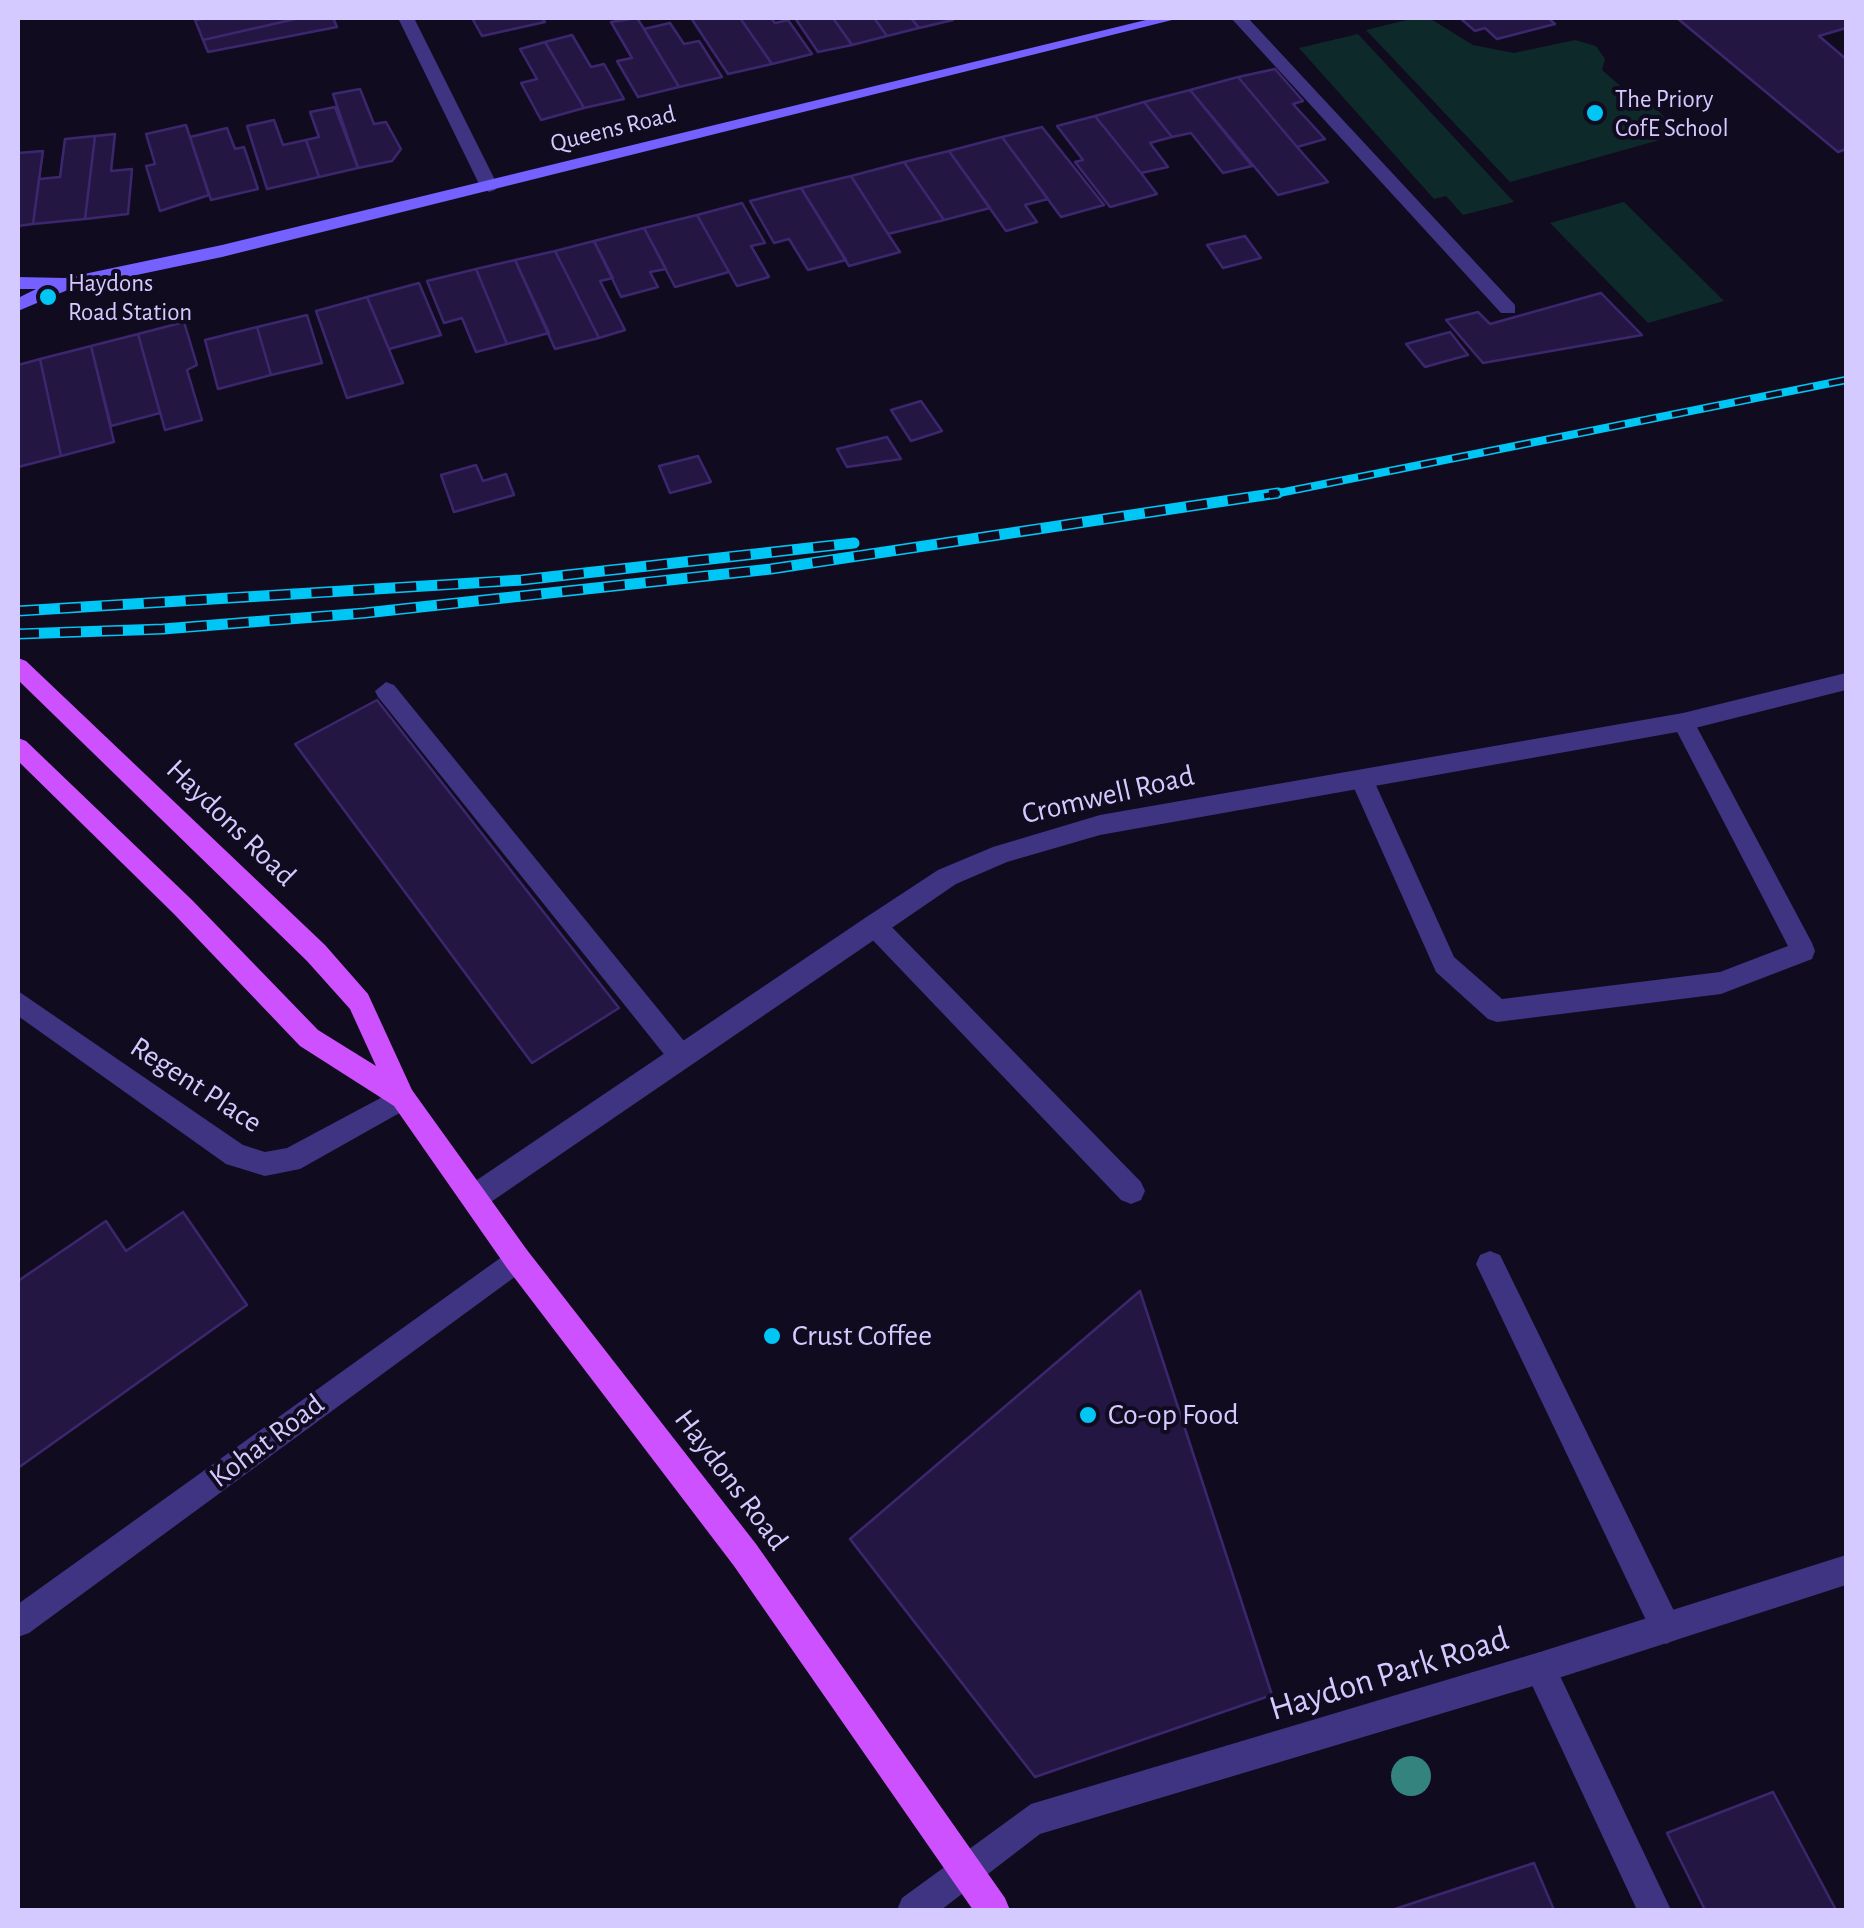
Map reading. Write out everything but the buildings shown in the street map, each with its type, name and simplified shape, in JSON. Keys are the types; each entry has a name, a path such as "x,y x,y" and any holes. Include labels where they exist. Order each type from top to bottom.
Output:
{"main road":[{"name":"Haydons Road","path":"18,667 316,953 359,1002 402,1098 517,1259 745,1555 993,1910"},
{"name":"Haydons Road","path":"18,747 183,907 259,991 310,1038 402,1098"}],"street":[{"path":"406,18 489,186"},
{"name":"Queens Road","path":"18,305 65,284 489,186 1172,18"},
{"path":"1239,18 1508,308"},
{"name":"Queens Road","path":"18,283 65,284"},
{"name":"Cromwell Road","path":"475,1196 874,924 947,877 1001,854 1100,824 1682,722 1846,682"},
{"path":"386,691 680,1055"},
{"path":"1362,778 1445,964 1498,1011 1722,983 1802,951 1682,722"},
{"path":"874,924 1132,1190"},
{"name":"Regent Place","path":"18,1002 235,1156 265,1164 291,1160 402,1098"},
{"name":"Kohat Road","path":"18,1622 517,1259"},
{"path":"1490,1264 1666,1628"},
{"name":"Haydon Park Road","path":"914,1910 1031,1820 1540,1668 1846,1570"},
{"path":"1540,1668 1654,1910"}],"green space":[{"path":"1429,18 1473,45 1514,53 1575,40 1596,46 1605,59 1602,70 1624,89 1650,102 1667,120 1663,139 1510,182 1366,30"},
{"path":"1358,34 1514,202 1463,215 1446,196 1434,199 1299,48"},
{"path":"1624,202 1724,301 1648,323 1550,223"}],"railway":[{"path":"1264,496 1846,380"},
{"path":"18,634 163,629 365,613 771,569 1278,493"},
{"path":"18,611 522,580 854,543"}],"place":[{"name":"The Priory CofE School","path":"1595,113"},
{"name":"Haydons Road Station","path":"48,297"},
{"name":"Crust Coffee","path":"772,1336"},
{"name":"Co-op Food","path":"1088,1415"}]}
